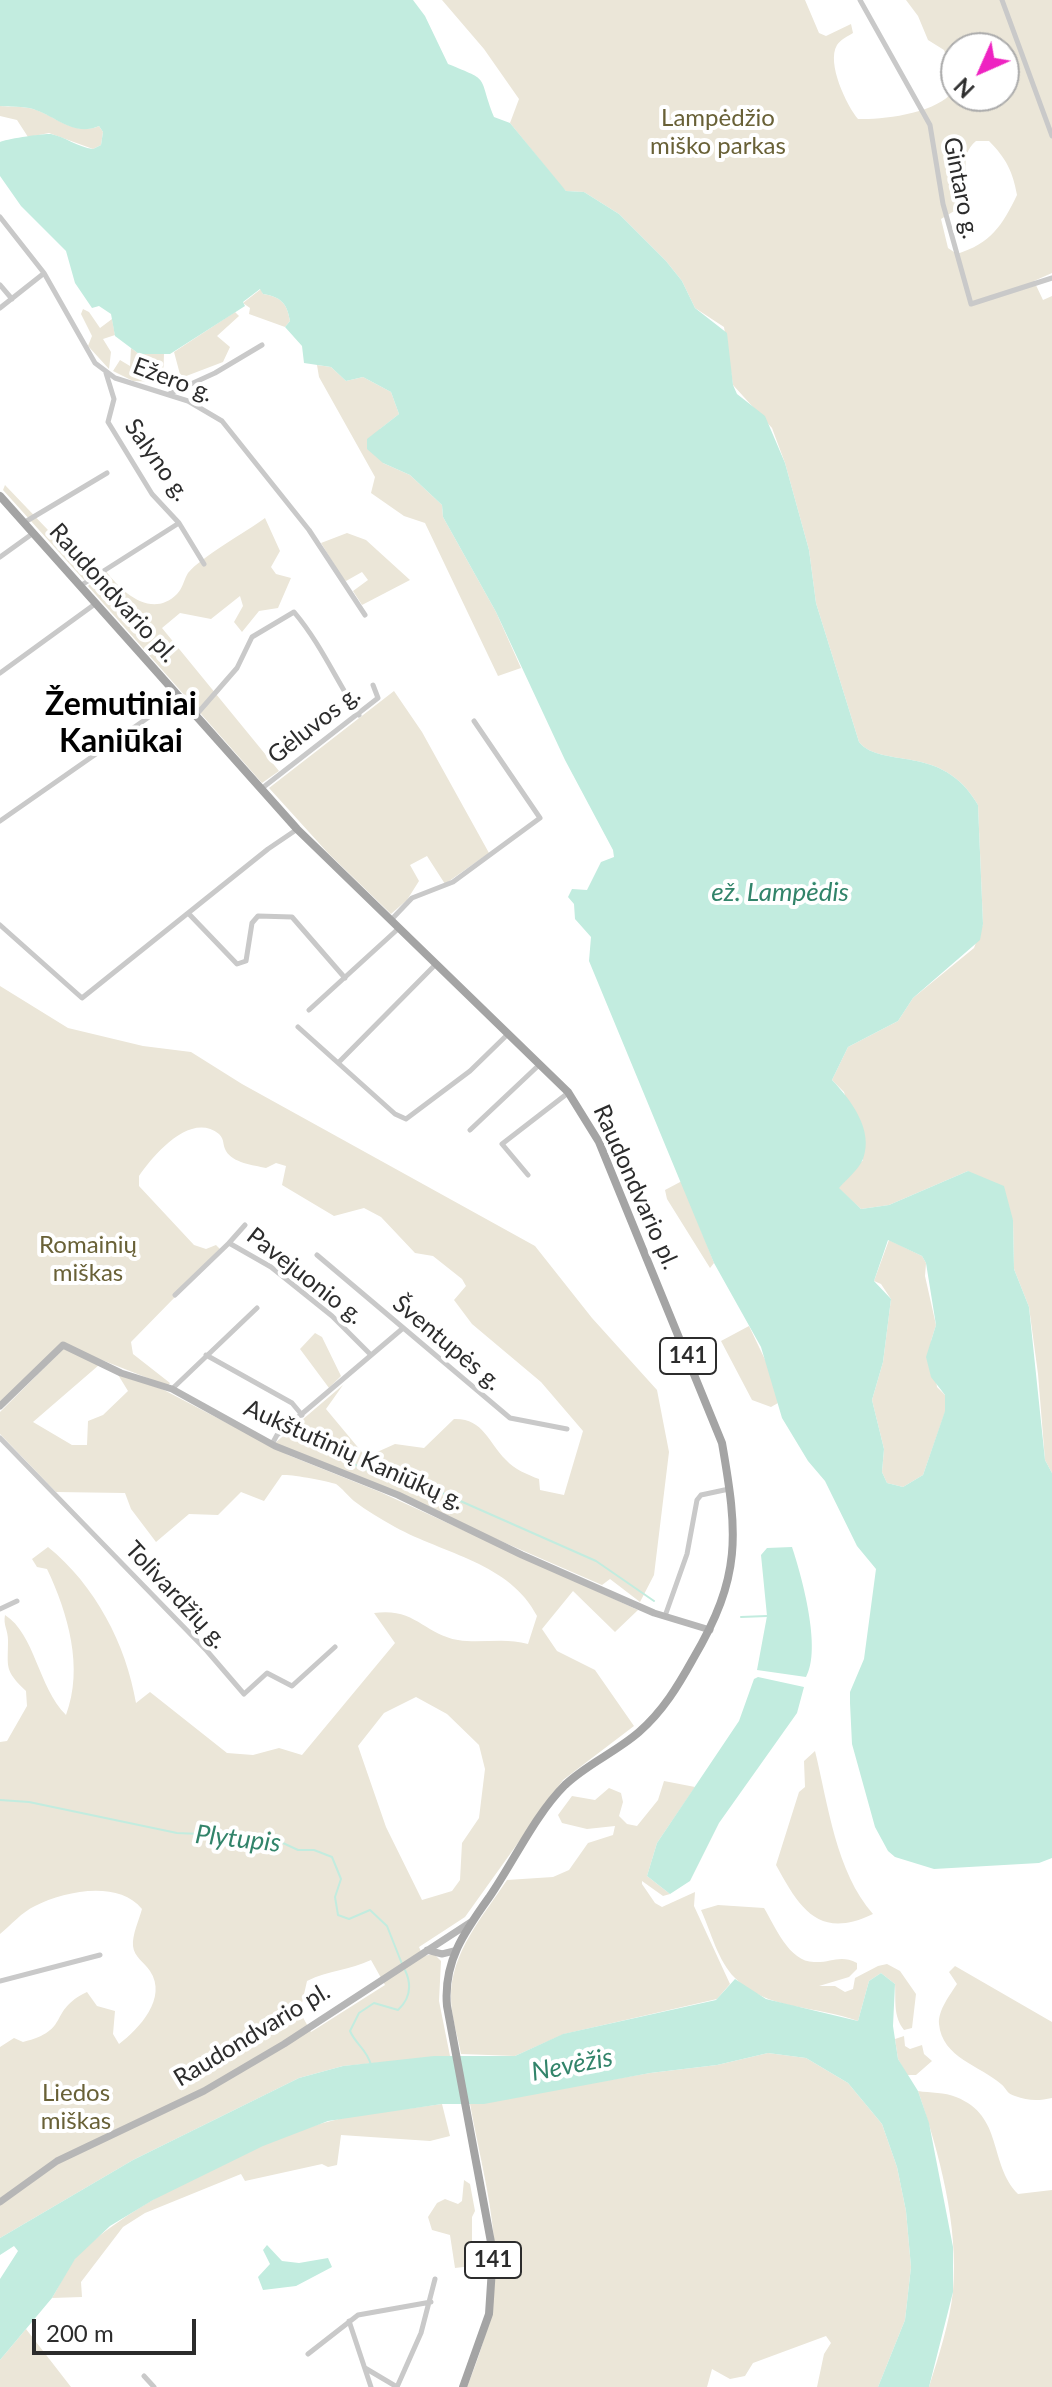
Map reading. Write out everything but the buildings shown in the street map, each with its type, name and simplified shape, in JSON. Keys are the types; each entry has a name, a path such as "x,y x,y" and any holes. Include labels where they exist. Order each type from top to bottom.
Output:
{"main road":[{"name":"Raudondvario pl.","path":"0,496 297,829 568,1092 599,1142 722,1443 730,1489 732,1567 724,1600 710,1630 671,1697 650,1722 576,1776 556,1796 454,1951"},
{"name":"141","path":"454,1951 446,1997 489,2220 493,2267 484,2332 463,2387"}],"street":[{"name":"Gintaro g.","path":"860,0 930,125 943,204 971,304 1052,278"},
{"path":"1002,0 1052,136"},
{"name":"Ežero g.","path":"0,217 44,273 88,354 105,371 125,382 203,407 222,421 309,530 365,615"},
{"path":"0,308 44,273"},
{"path":"0,285 12,299"},
{"path":"168,394 215,373 262,345"},
{"name":"Salyno g.","path":"105,371 114,399 108,422 152,494 179,523 204,564"},
{"path":"24,523 107,473"},
{"path":"80,586 179,523"},
{"path":"0,557 33,533"},
{"path":"0,673 96,603"},
{"path":"196,715 237,668 252,637 294,612 327,657 331,673 359,715"},
{"name":"Gėluvos g.","path":"261,789 380,696 373,685"},
{"path":"0,821 179,696"},
{"path":"391,920 412,898 453,882 540,818 474,721"},
{"path":"0,925 82,998 297,829"},
{"path":"189,914 237,964 246,961 252,923 258,916 292,917 345,978"},
{"path":"309,1010 399,928"},
{"path":"339,1062 436,964"},
{"path":"298,1027 395,1114 406,1119 470,1071 509,1033"},
{"path":"470,1130 540,1064"},
{"path":"528,1175 502,1144 568,1092"},
{"name":"Pavejuonio g.","path":"245,1225 229,1243 271,1267 332,1316 371,1355"},
{"path":"175,1295 229,1243"},
{"name":"Šventupės g.","path":"317,1255 510,1418 567,1429"},
{"path":"172,1389 257,1308"},
{"path":"272,1444 402,1329"},
{"name":"Aukštutinių Kaniūkų g.","path":"0,1406 63,1345 121,1373 172,1389 272,1444 398,1495 522,1555 665,1616 710,1630"},
{"path":"206,1355 292,1403 302,1415"},
{"name":"Tolivardžių g.","path":"0,1438 198,1641 244,1694 267,1673 292,1686 335,1647"},
{"path":"665,1616 687,1554 697,1500 701,1495 730,1489"},
{"path":"0,1609 17,1601"},
{"name":"Raudondvario pl.","path":"0,2202 46,2167 204,2091 471,1922"},
{"path":"437,1943 454,1951"},
{"path":"427,1950 442,1954 454,1951"},
{"path":"442,1954 449,1968"},
{"path":"0,1981 100,1955"},
{"path":"365,2368 397,2387 431,2302 435,2279"},
{"path":"308,2354 358,2315 431,2302"},
{"path":"349,2321 371,2387"},
{"path":"144,2376 154,2387"}],"green space":[{"name":"Lampėdžio miško parkas","path":"442,0 805,0 819,33 826,36 851,24 853,33 838,43 834,62 839,84 858,119 909,114 940,102 940,112 1020,112 1020,32 940,32 940,48 928,40 918,16 906,0 1052,0 1052,273 1034,281 1043,300 1052,296 1052,1473 1045,1460 1029,1307 1014,1269 1013,1220 968,1171 889,1205 861,1209 838,1188 863,1160 844,1092 832,1080 848,1047 898,1021 913,998 974,948 983,924 978,805 963,785 947,773 914,760 882,755 859,742 816,603 809,550 785,463 772,428 733,385 724,327 695,308 682,281 666,261 619,214 584,192 566,191 561,186 510,123 519,99 484,49","holes":["976,141 989,141 1011,172 1017,195 1006,216 987,239 957,254 948,248 941,219 969,202 967,154"]},
{"path":"0,106 33,109 81,129 99,126 103,132 101,145 93,149 49,133 28,137 17,120 0,116"},
{"path":"261,289 263,294 279,299 285,305 290,321 285,327 249,314 250,308 243,303"},
{"path":"83,309 89,312 100,328 112,319 115,335 103,339 111,352 109,369 88,346 92,336 81,314"},
{"path":"235,312 239,316 217,336 230,347 223,362 181,378 174,352"},
{"path":"131,348 139,354 164,354 163,382 133,381 113,371 120,360 130,366"},
{"path":"317,365 331,367 346,381 363,377 391,392 399,414 380,429 383,463 410,475 442,505 443,517 496,612 521,668 498,676 425,523 404,516 371,493 375,477 319,377"},
{"path":"5,485 91,575 84,580 3,490"},
{"path":"265,518 280,551 271,567 276,574 291,578 278,608 259,611 242,632 234,622 243,606 240,596 211,619 180,613 162,628 279,771 262,783 88,586 106,571 120,587 138,600 148,604 167,601 179,592 194,567"},
{"path":"347,533 366,540 410,580 362,605 353,591 368,580 362,572 346,581 343,579 321,543"},
{"path":"394,691 422,732 489,853 445,884 427,856 410,865 419,881 407,900 391,914 328,853 269,788"},
{"name":"Romainių miškas","path":"0,986 68,1028 143,1046 191,1052 242,1084 535,1246 592,1318 657,1390 669,1452 654,1575 640,1602 610,1579 602,1585 275,1443 343,1385 326,1409 366,1457 395,1444 424,1448 454,1419 464,1420 472,1422 484,1432 513,1466 539,1479 540,1490 564,1495 583,1431 541,1382 472,1324 454,1300 466,1286 462,1279 433,1256 415,1253 381,1217 364,1208 334,1216 282,1185 286,1166 276,1163 266,1168 233,1158 226,1151 221,1136 208,1128 196,1128 173,1139 139,1176 139,1186 194,1245 206,1249 216,1245 221,1250 131,1342 133,1354 170,1383 168,1386 61,1344 0,1402"},
{"path":"682,1181 714,1263 710,1268 667,1199 665,1190"},
{"path":"889,1240 922,1256 926,1263 925,1276 936,1325 931,1341 937,1387 945,1395 945,1412 923,1475 903,1487 887,1483 882,1472 884,1449 872,1400 883,1362 891,1299 881,1284 874,1281"},
{"path":"749,1326 770,1370 778,1403 771,1407 752,1400 721,1341"},
{"path":"315,1333 322,1337 341,1376 329,1388 300,1349"},
{"name":"Liedos miškas","path":"64,1348 99,1365 33,1422 72,1445 87,1445 88,1421 103,1415 128,1391 117,1373 162,1389 288,1455 380,1492 638,1610 615,1632 573,1591 542,1629 557,1651 595,1670 634,1726 563,1780 465,1917 419,1947 423,1956 434,1954 441,1961 439,2001 450,2056 343,2066 299,2078 133,2160 0,2238 0,2047 14,2038 23,2042 48,2032 67,2006 87,1992 97,2006 115,2011 113,2034 119,2044 149,2012 156,1992 150,1971 133,1946 142,1909 119,1894 91,1891 61,1896 35,1906 0,1934 0,1742 7,1741 27,1706 26,1691 9,1668 5,1615 23,1635 49,1690 66,1715 74,1679 71,1641 61,1604 47,1569 37,1567 32,1559 48,1547 65,1562 94,1598 125,1659 136,1703 150,1692 227,1753 253,1755 279,1748 302,1755 395,1643 374,1613 388,1612 410,1617 446,1637 458,1640 528,1644 537,1616 525,1598 493,1572 395,1527 359,1505 336,1484 318,1480 282,1475 264,1501 241,1492 218,1515 189,1514 156,1542 131,1509 125,1493 56,1492 0,1434 0,1412","holes":["416,1697 447,1714 479,1745 485,1769 479,1818 462,1843 460,1880 452,1891 422,1900 386,1827 358,1746 384,1713","371,1960 385,1985 311,2032 300,2012 307,1981"]},
{"path":"815,1751 842,1858 860,1897 873,1914 838,1924 825,1922 803,1907 776,1865 799,1792 805,1787 804,1761"},
{"path":"664,1781 695,1787 657,1843 647,1876 670,1894 663,1896 642,1881 642,1884 655,1903 662,1907 695,1892 694,1906 730,1984 717,1999 564,2034 515,2056 461,2054 451,2005 452,1981 470,1935 507,1880 553,1877 569,1870 588,1843 613,1835 615,1826 587,1829 562,1823 558,1815 572,1796 595,1800 609,1788 621,1793 623,1802 619,1816 627,1824 637,1826 658,1800"},
{"path":"718,1905 764,1908 790,1950 805,1960 846,1959 857,1963 857,1969 849,1977 819,1986 835,1986 845,1992 853,1989 855,1978 878,1966 887,1964 900,1971 916,1994 912,2028 904,2030 900,2025 895,1984 881,1973 869,1981 858,2021 777,2002 747,1988 724,1963 701,1910"},
{"path":"955,1966 1052,2022 1052,2098 1034,2100 1012,2095 947,2045 939,2019 957,1984 949,1972"},
{"path":"904,2036 905,2046 910,2049 922,2045 924,2054 932,2061 916,2075 907,2075 898,2059 895,2039"},
{"path":"768,2053 806,2058 848,2083 882,2124 897,2167 906,2211 911,2267 905,2320 878,2387 817,2387 824,2354 831,2343 826,2336 753,2363 745,2376 730,2379 712,2369 707,2387 467,2387 482,2347 495,2277 491,2213 470,2104 650,2073 717,2065"},
{"path":"918,2091 956,2097 982,2116 1002,2168 1018,2194 1052,2190 1052,2387 929,2387 949,2315 954,2266 946,2190"},
{"path":"442,2104 450,2136 430,2141 341,2135 337,2165 328,2167 322,2164 245,2181 241,2174 145,2213 123,2227 81,2282 82,2297 52,2298 73,2261 99,2236 159,2196 230,2159 327,2122"},
{"path":"464,2180 470,2184 475,2211 472,2217 472,2266 455,2268 450,2235 432,2230 428,2217 437,2203 445,2199 458,2204 462,2201"},
{"path":"26,2329 71,2387 0,2387 0,2360"}],"water":[{"name":"ež. Lampėdis","path":"0,0 413,0 425,16 448,64 481,81 494,117 510,123 566,191 584,192 619,214 666,261 682,281 695,308 727,333 733,385 737,394 765,416 785,463 809,550 816,603 859,742 882,755 914,760 947,773 963,785 978,805 983,924 980,940 913,998 898,1021 848,1047 832,1080 859,1116 866,1148 861,1163 839,1188 861,1209 889,1205 968,1171 1004,1186 1013,1220 1014,1269 1029,1307 1045,1460 1052,1473 1052,1858 1039,1863 934,1869 895,1857 888,1851 875,1827 852,1744 850,1692 864,1659 876,1569 857,1546 825,1481 808,1461 782,1418 761,1347 714,1263 589,961 591,937 575,919 574,904 568,897 572,889 587,890 601,862 614,857 613,850 565,760 496,612 443,517 442,505 410,475 383,463 367,449 367,439 399,414 391,392 363,377 346,381 331,367 304,363 302,346 285,327 290,321 285,305 279,299 263,294 260,289 243,302 245,306 170,354 139,354 115,336 111,314 99,306 92,308 75,283 66,251 21,206 0,176 0,142 51,134 93,149 101,145 103,132 99,126 90,129 73,127 33,109 0,106","holes":["888,1240 922,1256 926,1263 936,1325 926,1357 931,1377 945,1395 945,1411 923,1475 903,1487 887,1483 882,1472 884,1449 872,1400 883,1362 891,1299 874,1281"]},
{"path":"792,1547 811,1631 812,1649 806,1677 757,1670 767,1616 761,1555 767,1548"},
{"path":"758,1677 804,1687 797,1713 719,1823 690,1881 670,1894 647,1876 657,1843 739,1721 754,1679"},
{"name":"Nevėžis","path":"881,1973 895,1984 893,2026 898,2059 918,2091 929,2123 953,2247 953,2292 929,2387 878,2387 905,2320 911,2267 906,2211 897,2167 882,2124 848,2083 806,2058 768,2053 717,2065 650,2073 484,2104 442,2104 328,2121 263,2146 153,2200 110,2226 75,2259 52,2298 0,2360 0,2279 18,2251 14,2246 0,2255 0,2238 133,2160 299,2078 343,2066 434,2056 515,2056 563,2034 716,2000 735,1979 766,1999 858,2021 869,1981"},
{"path":"267,2245 282,2261 299,2263 328,2258 332,2267 296,2286 263,2290 258,2277 270,2264 263,2250"}],"waterway":[{"path":"296,1428 324,1452 375,1473 440,1492 596,1561 654,1601"},
{"path":"741,1617 767,1616"},
{"name":"Plytupis","path":"0,1800 29,1802 177,1833 270,1837 298,1850 314,1850 332,1857 341,1879 335,1897 338,1915 349,1919 370,1910 387,1926 402,1964"},
{"name":"Plytupis","path":"371,2065 350,2031 359,2013 374,2003 398,2010 406,2001 409,1991 405,1970"}],"district":[{"name":"Žemutiniai Kaniūkai","path":"121,724"}]}
